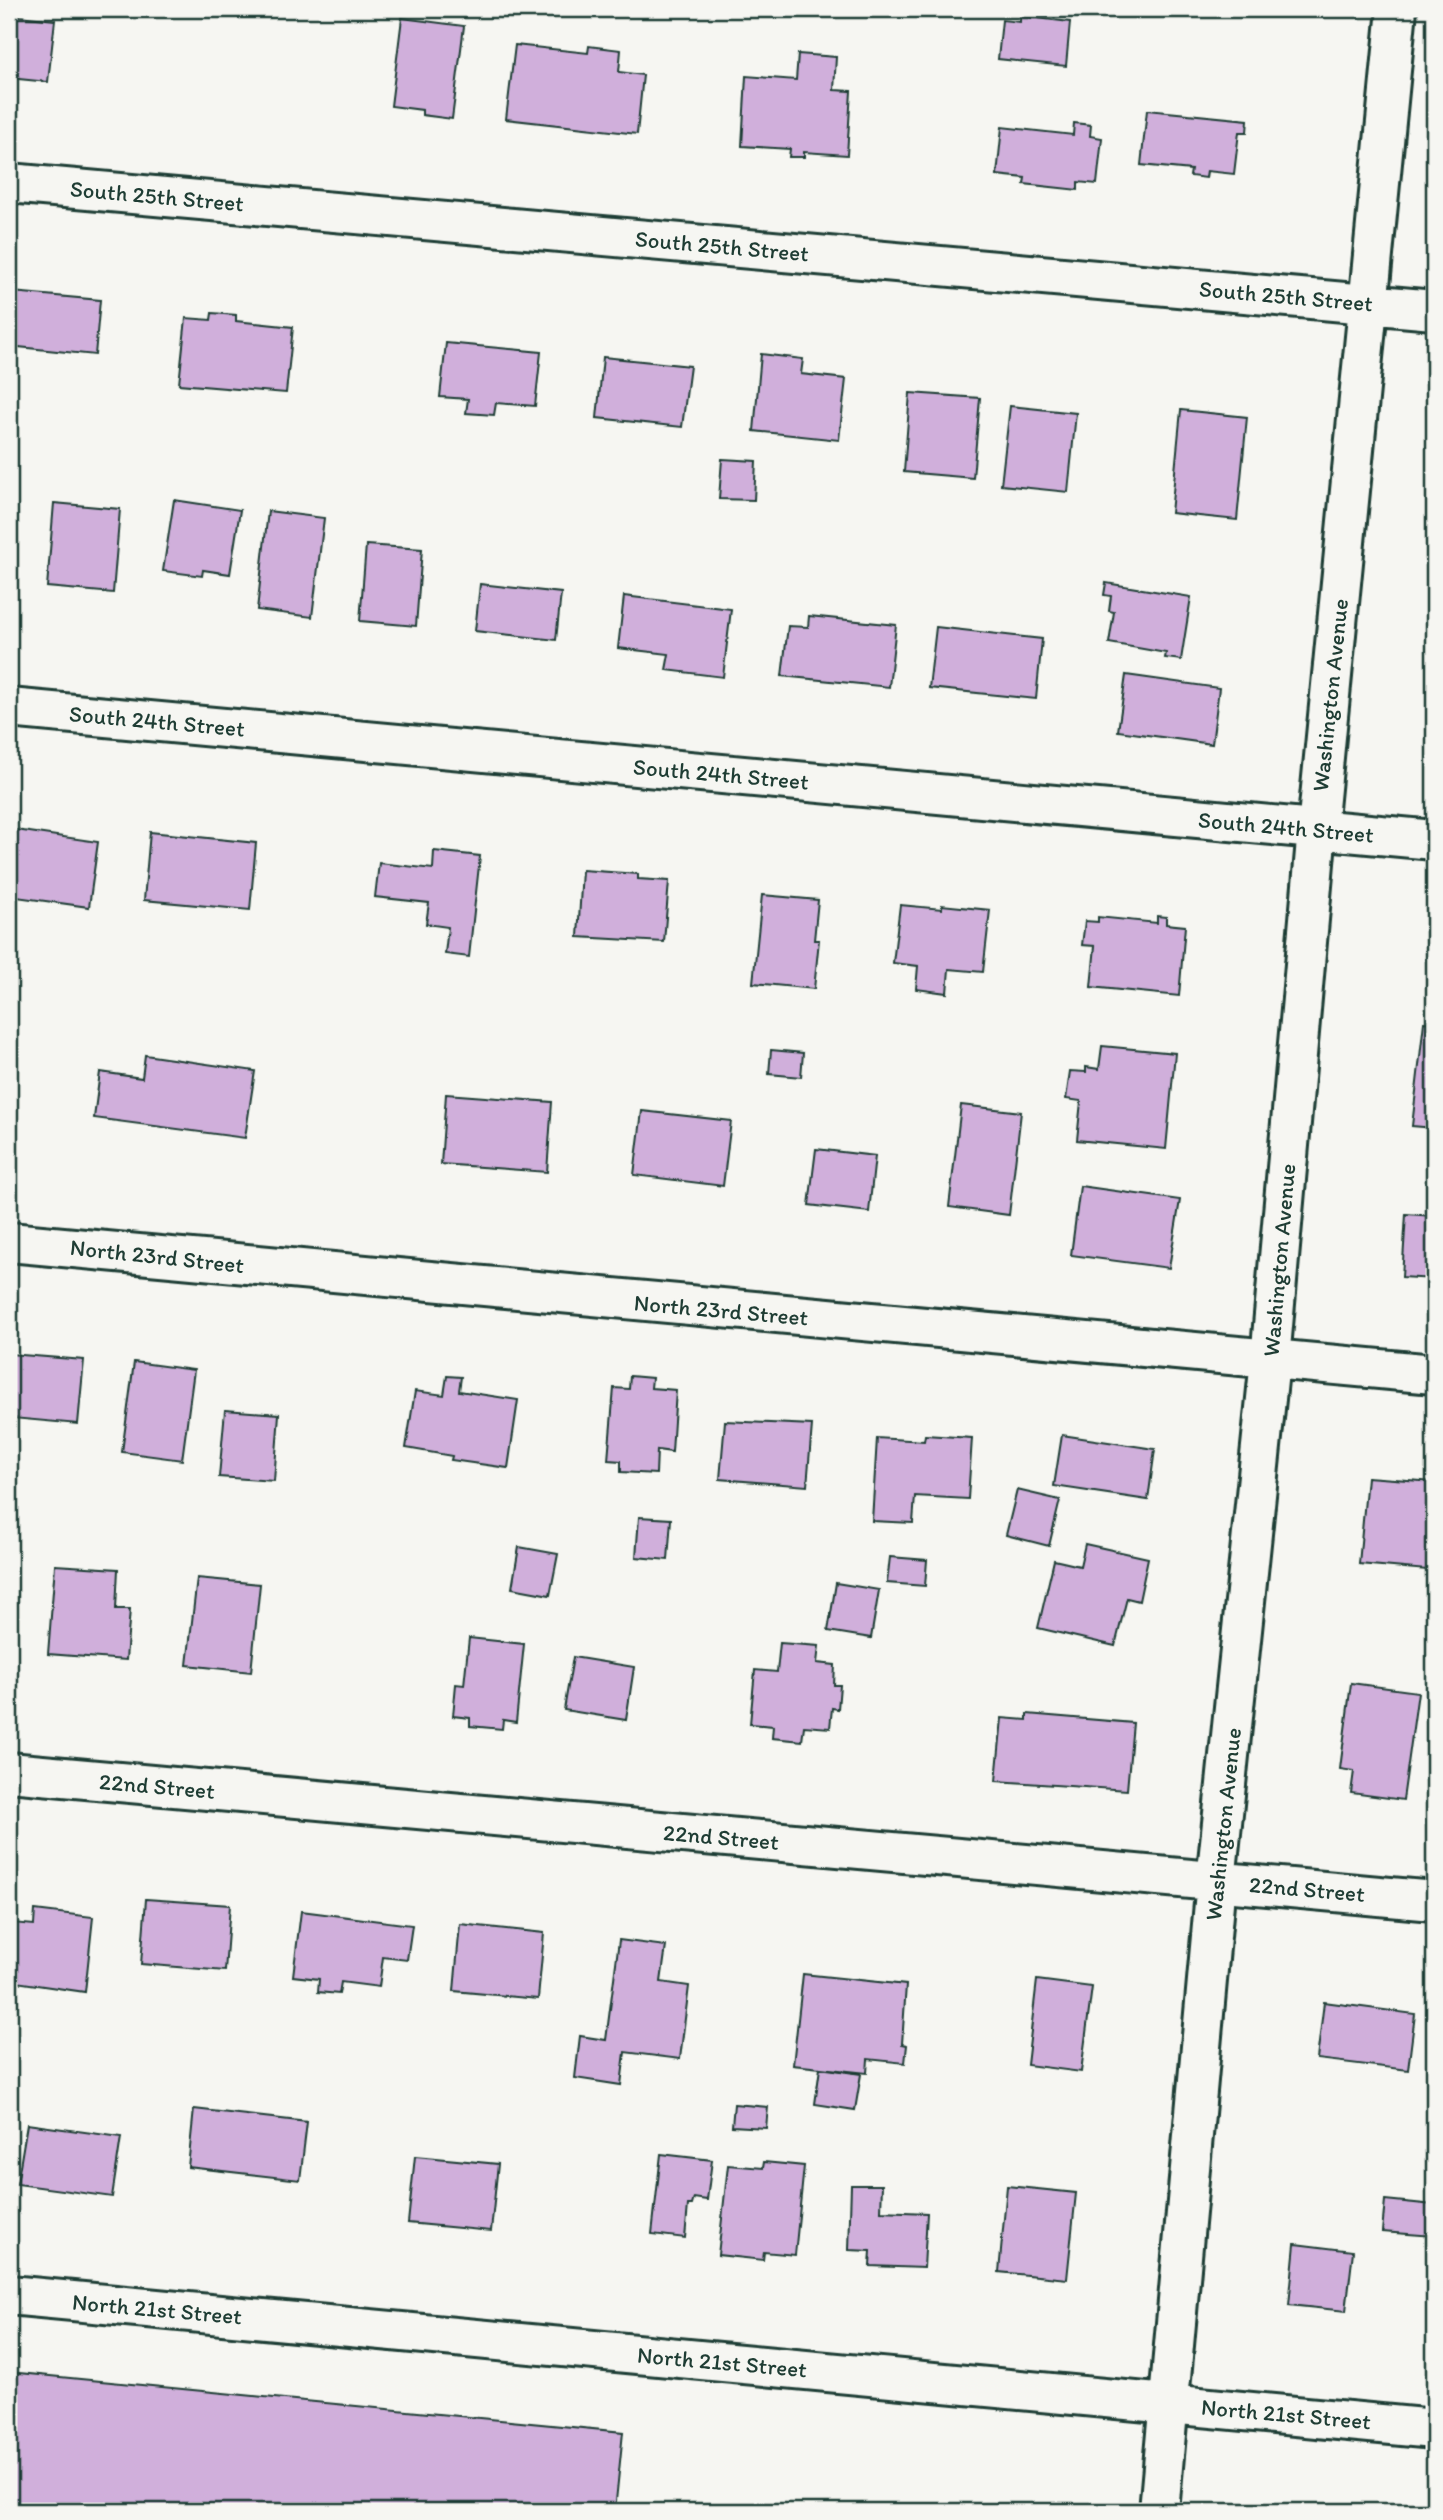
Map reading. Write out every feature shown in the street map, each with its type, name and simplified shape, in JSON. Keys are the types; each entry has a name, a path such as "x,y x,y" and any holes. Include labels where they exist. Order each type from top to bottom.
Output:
{"street":[{"name":"Washington Avenue","path":"1159,2511 1216,1881 1270,1360 1317,829 1397,9"},
{"name":"South 25th Street","path":"9,183 1434,310"},
{"name":"South 24th Street","path":"9,708 1434,840"},
{"name":"North 23rd Street","path":"9,1242 1434,1374"},
{"name":"22nd Street","path":"9,1772 1434,1901"},
{"name":"North 21st Street","path":"9,2295 1434,2428"}],"building":[{"path":"9,15 55,20 48,82 9,78"},
{"path":"1020,16 1070,22 1066,66 998,59 1002,20 1020,22"},
{"path":"402,18 464,26 452,119 422,115 422,110 391,106"},
{"path":"515,45 588,53 589,46 621,50 619,72 643,75 637,134 506,119"},
{"path":"798,54 836,57 834,90 851,91 847,155 804,152 804,157 789,157 790,149 742,146 746,76 796,80"},
{"path":"1147,110 1248,120 1247,132 1239,132 1234,174 1207,171 1206,178 1190,176 1191,170 1141,165"},
{"path":"1074,123 1091,125 1090,136 1102,138 1097,184 1078,182 1078,190 1024,184 1025,178 997,175 1002,127 1073,135"},
{"path":"12,292 100,300 95,355 9,346"},
{"path":"212,313 236,315 236,321 293,327 286,393 179,384 186,318 211,320"},
{"path":"446,343 541,352 535,406 496,403 494,415 466,413 468,399 440,397"},
{"path":"761,354 803,359 801,374 846,379 839,440 754,431"},
{"path":"603,357 690,366 682,427 597,418"},
{"path":"910,393 980,398 973,478 904,472"},
{"path":"1010,406 1076,413 1068,492 1001,485"},
{"path":"1181,410 1247,417 1237,520 1171,513"},
{"path":"722,459 756,461 754,500 719,499"},
{"path":"174,500 240,510 230,574 203,570 202,576 163,571"},
{"path":"54,503 120,509 113,593 47,587"},
{"path":"268,511 324,518 312,617 257,610"},
{"path":"366,545 422,549 416,626 360,621"},
{"path":"1106,583 1191,597 1181,660 1165,658 1166,653 1109,643 1114,612 1109,611 1111,596 1104,595"},
{"path":"480,584 561,593 556,640 475,631"},
{"path":"624,596 731,609 723,677 666,670 669,654 618,648"},
{"path":"809,616 896,625 889,687 782,676 788,626 808,627"},
{"path":"936,627 1042,639 1036,699 929,688"},
{"path":"1126,675 1219,688 1212,744 1118,731"},
{"path":"9,829 98,842 89,907 9,896"},
{"path":"150,832 256,843 250,910 144,900"},
{"path":"434,851 480,856 469,957 445,954 448,927 426,924 429,903 375,897 379,863 433,869"},
{"path":"582,870 638,874 638,879 669,881 664,942 578,937"},
{"path":"762,895 818,900 814,940 819,940 814,989 753,983"},
{"path":"900,905 942,909 942,905 990,910 983,972 949,969 947,993 916,989 918,966 893,963"},
{"path":"1157,916 1166,917 1166,924 1185,926 1179,996 1091,987 1095,946 1082,945 1085,921 1098,922 1098,917 1157,923"},
{"path":"1424,1022 1434,1023 1434,1128 1412,1126"},
{"path":"1102,1046 1175,1053 1166,1149 1077,1140 1081,1101 1066,1099 1070,1071 1086,1072 1086,1067 1099,1069"},
{"path":"771,1050 803,1053 801,1077 769,1074"},
{"path":"145,1055 255,1071 245,1138 94,1118 100,1072 142,1078"},
{"path":"446,1094 552,1102 547,1172 441,1164"},
{"path":"961,1105 1021,1112 1009,1215 949,1207"},
{"path":"642,1111 731,1121 723,1186 634,1175"},
{"path":"816,1149 875,1156 869,1212 809,1205"},
{"path":"1080,1186 1180,1200 1169,1268 1071,1255"},
{"path":"1406,1214 1434,1216 1434,1279 1402,1277"},
{"path":"9,1354 84,1360 78,1424 13,1418 9,1442"},
{"path":"134,1362 194,1370 182,1460 122,1452"},
{"path":"447,1376 461,1377 459,1391 518,1400 508,1468 451,1460 452,1456 406,1448 415,1391 444,1395"},
{"path":"630,1376 652,1378 651,1388 676,1390 672,1452 657,1450 656,1474 621,1472 621,1461 608,1460 614,1388 629,1389"},
{"path":"225,1410 279,1414 274,1481 219,1477"},
{"path":"725,1421 812,1425 807,1486 720,1479"},
{"path":"925,1435 972,1438 968,1499 915,1496 913,1523 872,1521 877,1438 924,1441"},
{"path":"1062,1435 1155,1449 1148,1500 1054,1486"},
{"path":"1367,1477 1434,1482 1427,1570 1359,1564"},
{"path":"1017,1490 1060,1500 1049,1546 1006,1535"},
{"path":"639,1517 671,1519 668,1560 636,1557"},
{"path":"1085,1544 1148,1558 1139,1601 1127,1598 1115,1646 1038,1628 1054,1560 1080,1566"},
{"path":"519,1547 558,1554 550,1595 512,1588"},
{"path":"890,1557 927,1560 925,1586 887,1583"},
{"path":"55,1565 118,1569 116,1609 130,1609 126,1660 48,1654"},
{"path":"197,1578 260,1584 251,1672 187,1665"},
{"path":"836,1583 879,1590 871,1638 828,1631"},
{"path":"469,1638 524,1644 516,1722 503,1720 502,1729 470,1726 470,1718 453,1716 456,1684 464,1685"},
{"path":"780,1643 819,1646 817,1663 835,1665 834,1685 840,1685 838,1709 832,1708 830,1728 804,1726 802,1741 772,1738 773,1726 750,1724 755,1670 777,1672"},
{"path":"573,1657 634,1667 626,1720 564,1710"},
{"path":"1351,1683 1418,1692 1403,1800 1351,1793 1354,1771 1340,1769"},
{"path":"1027,1714 1133,1723 1127,1790 996,1781 1002,1718 1027,1720"},
{"path":"146,1899 230,1905 225,1971 141,1964"},
{"path":"35,1910 93,1917 85,1992 9,1981 13,1923 34,1925"},
{"path":"301,1911 412,1925 407,1960 383,1957 379,1987 341,1982 339,1994 318,1992 319,1979 293,1976"},
{"path":"460,1924 544,1933 538,1999 454,1991"},
{"path":"619,1940 666,1946 661,1982 689,1986 680,2059 625,2052 621,2085 575,2078 580,2036 606,2040"},
{"path":"803,1974 906,1985 902,2044 907,2045 905,2063 868,2059 867,2073 793,2065"},
{"path":"1037,1980 1092,1987 1081,2072 1027,2065"},
{"path":"1324,2002 1415,2014 1408,2070 1317,2059"},
{"path":"820,2068 861,2074 855,2110 815,2104"},
{"path":"734,2104 768,2107 766,2128 732,2126"},
{"path":"194,2109 307,2122 300,2180 188,2167"},
{"path":"27,2124 121,2137 112,2197 17,2184"},
{"path":"661,2154 712,2160 707,2200 694,2198 692,2205 688,2205 685,2238 652,2234"},
{"path":"415,2156 498,2164 491,2231 408,2223"},
{"path":"764,2162 804,2166 795,2255 764,2252 763,2260 718,2255 728,2165 763,2168"},
{"path":"851,2185 882,2185 881,2211 927,2213 924,2268 870,2266 871,2251 849,2250"},
{"path":"1007,2186 1076,2193 1067,2279 999,2272"},
{"path":"1385,2200 1434,2205 1434,2236 1382,2232"},
{"path":"1295,2244 1353,2251 1346,2311 1289,2305"},
{"path":"9,2372 623,2432 615,2511 9,2511"}]}
